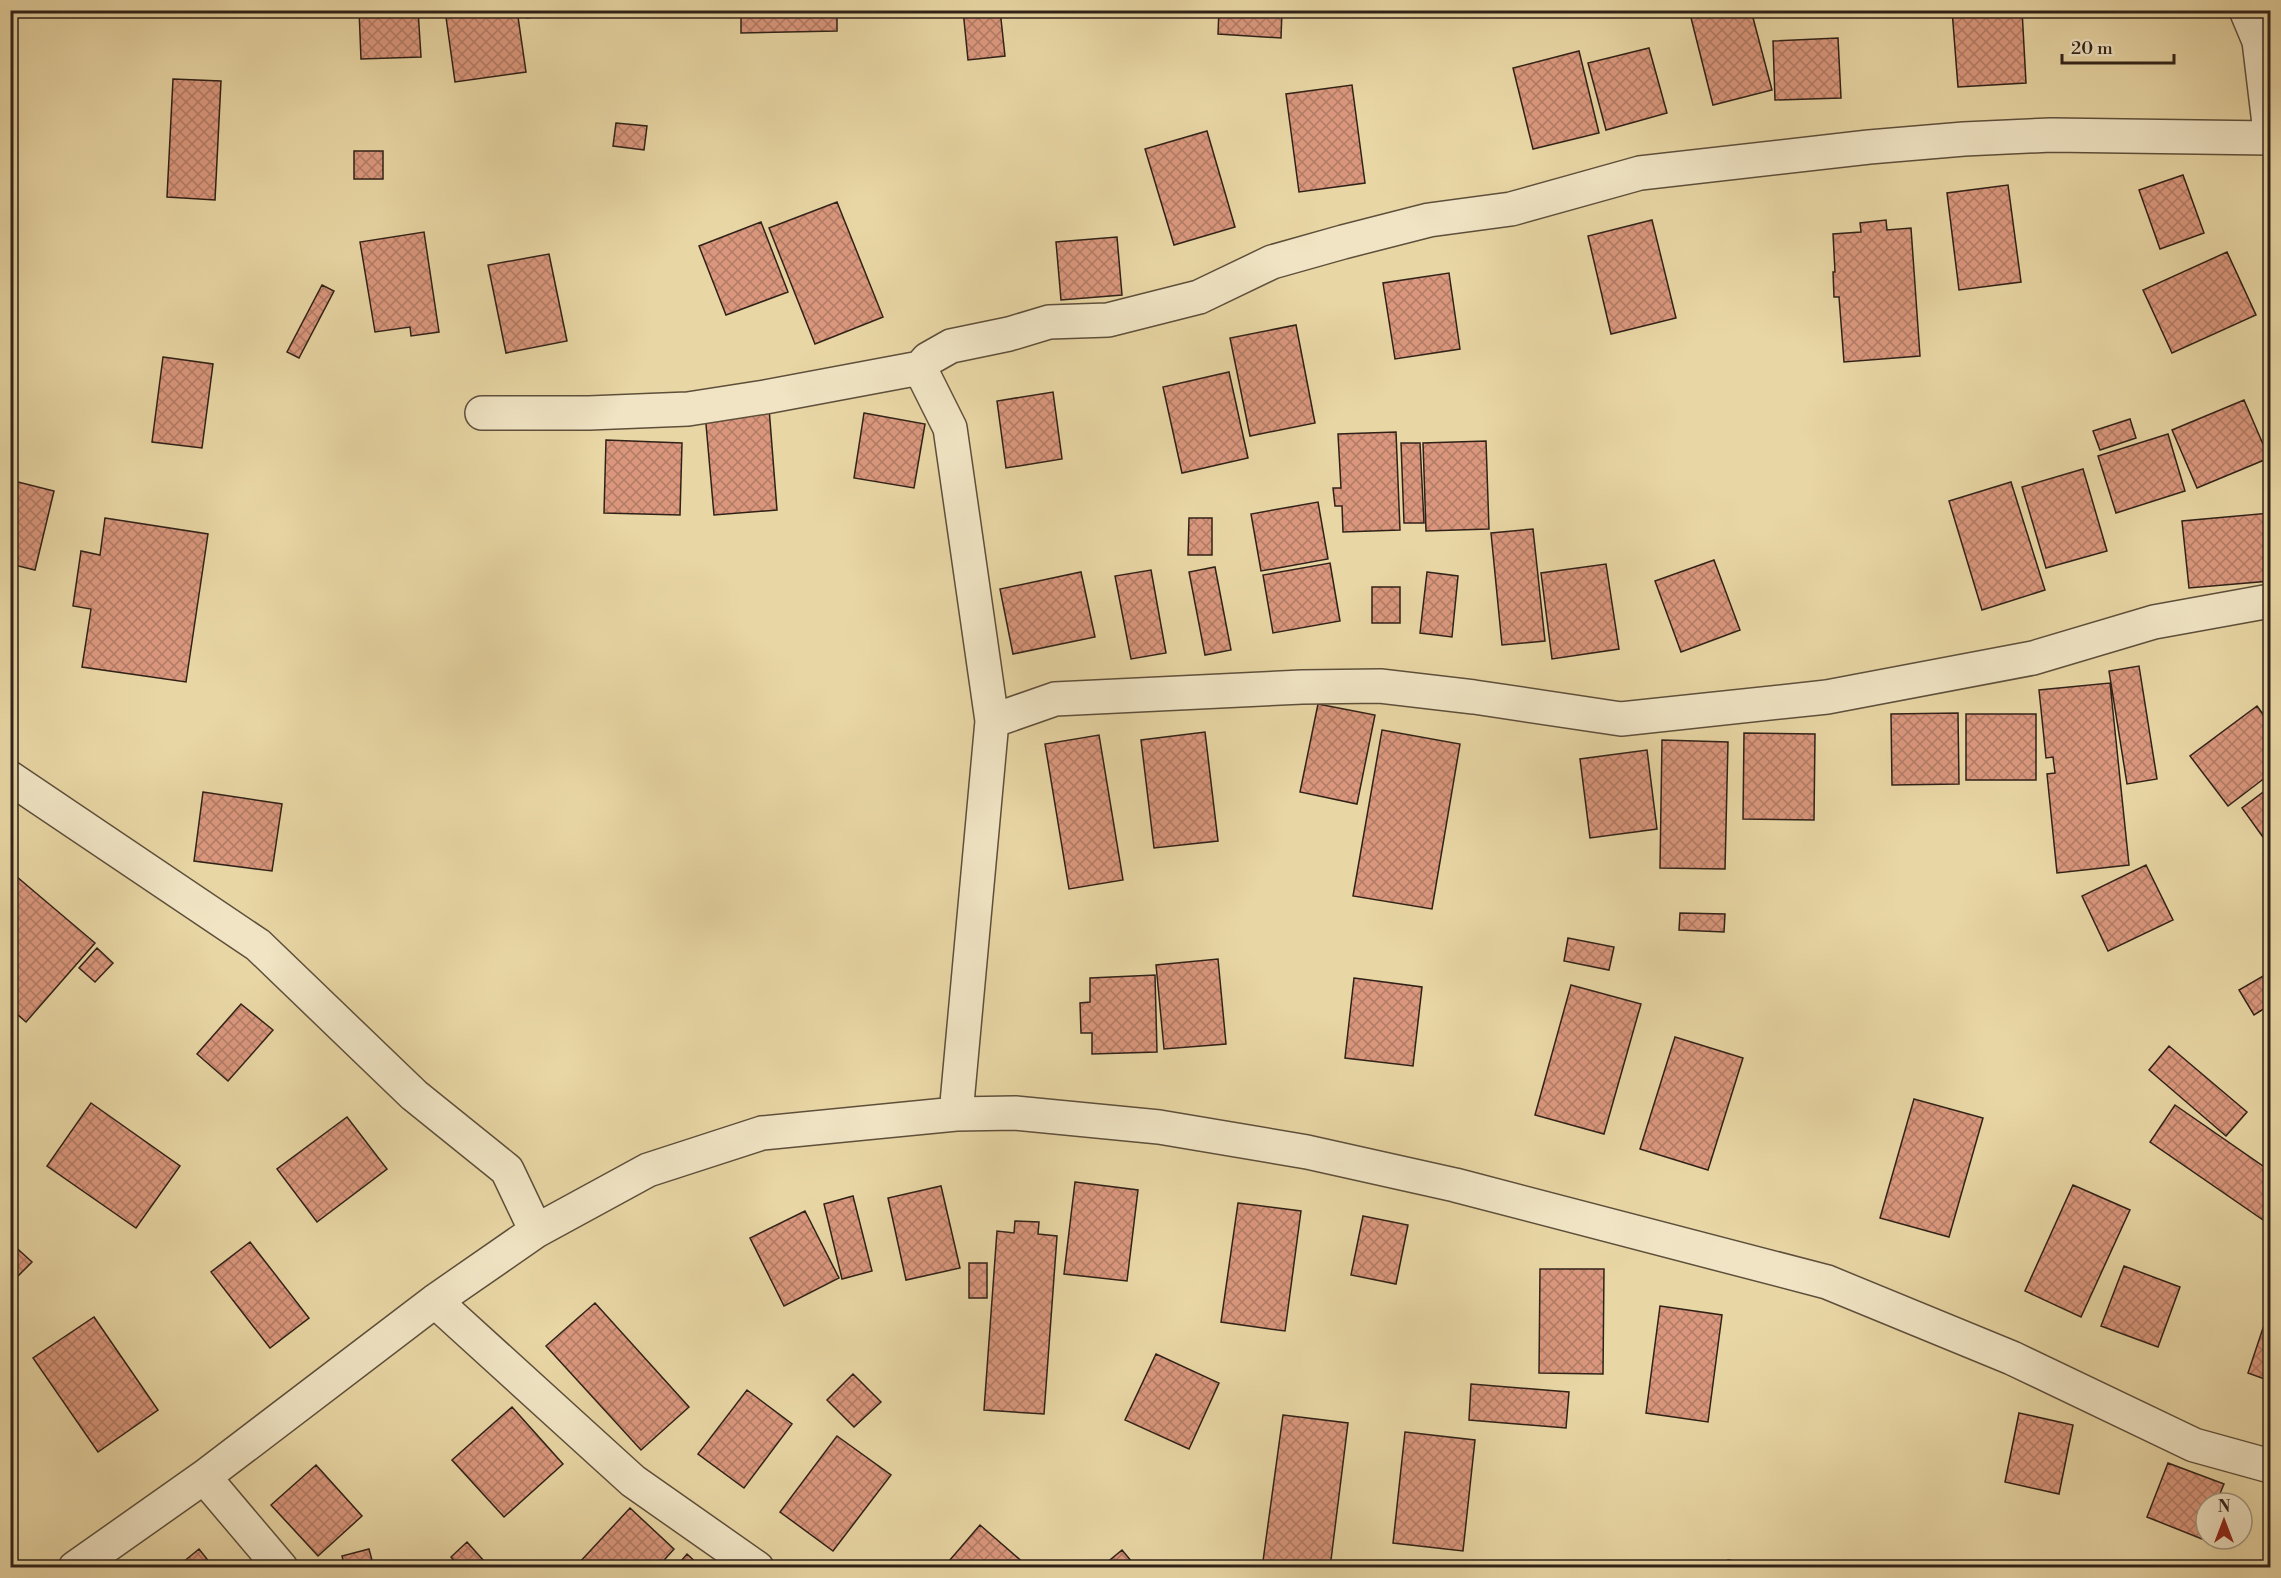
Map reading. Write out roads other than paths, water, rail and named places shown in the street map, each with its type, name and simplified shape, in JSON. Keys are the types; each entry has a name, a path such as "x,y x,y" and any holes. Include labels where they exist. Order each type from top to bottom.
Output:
{"street":[{"path":"2246,10 2259,41 2271,132"},
{"path":"482,412 688,409 765,398 920,368 928,359 951,346 1009,334 1049,322 1108,321 1199,297 1272,262 1343,242 1429,220 1511,209 1640,173 1857,148 1964,139 2051,135 2271,138"},
{"path":"920,368 950,428 992,720 956,1114"},
{"path":"992,720 1055,699 1302,687 1380,686 1474,697 1621,719 1827,697 2033,658 2154,622 2271,601"},
{"path":"10,778 258,945 414,1095 507,1170 536,1231"},
{"path":"75,1568 204,1477 435,1301 536,1231 648,1170 762,1133 956,1114 1015,1113 1159,1127 1307,1152 1455,1185 1827,1282 2012,1358 2194,1445 2271,1467"},
{"path":"435,1301 633,1481 757,1568"},
{"path":"204,1477 280,1568"}]}
